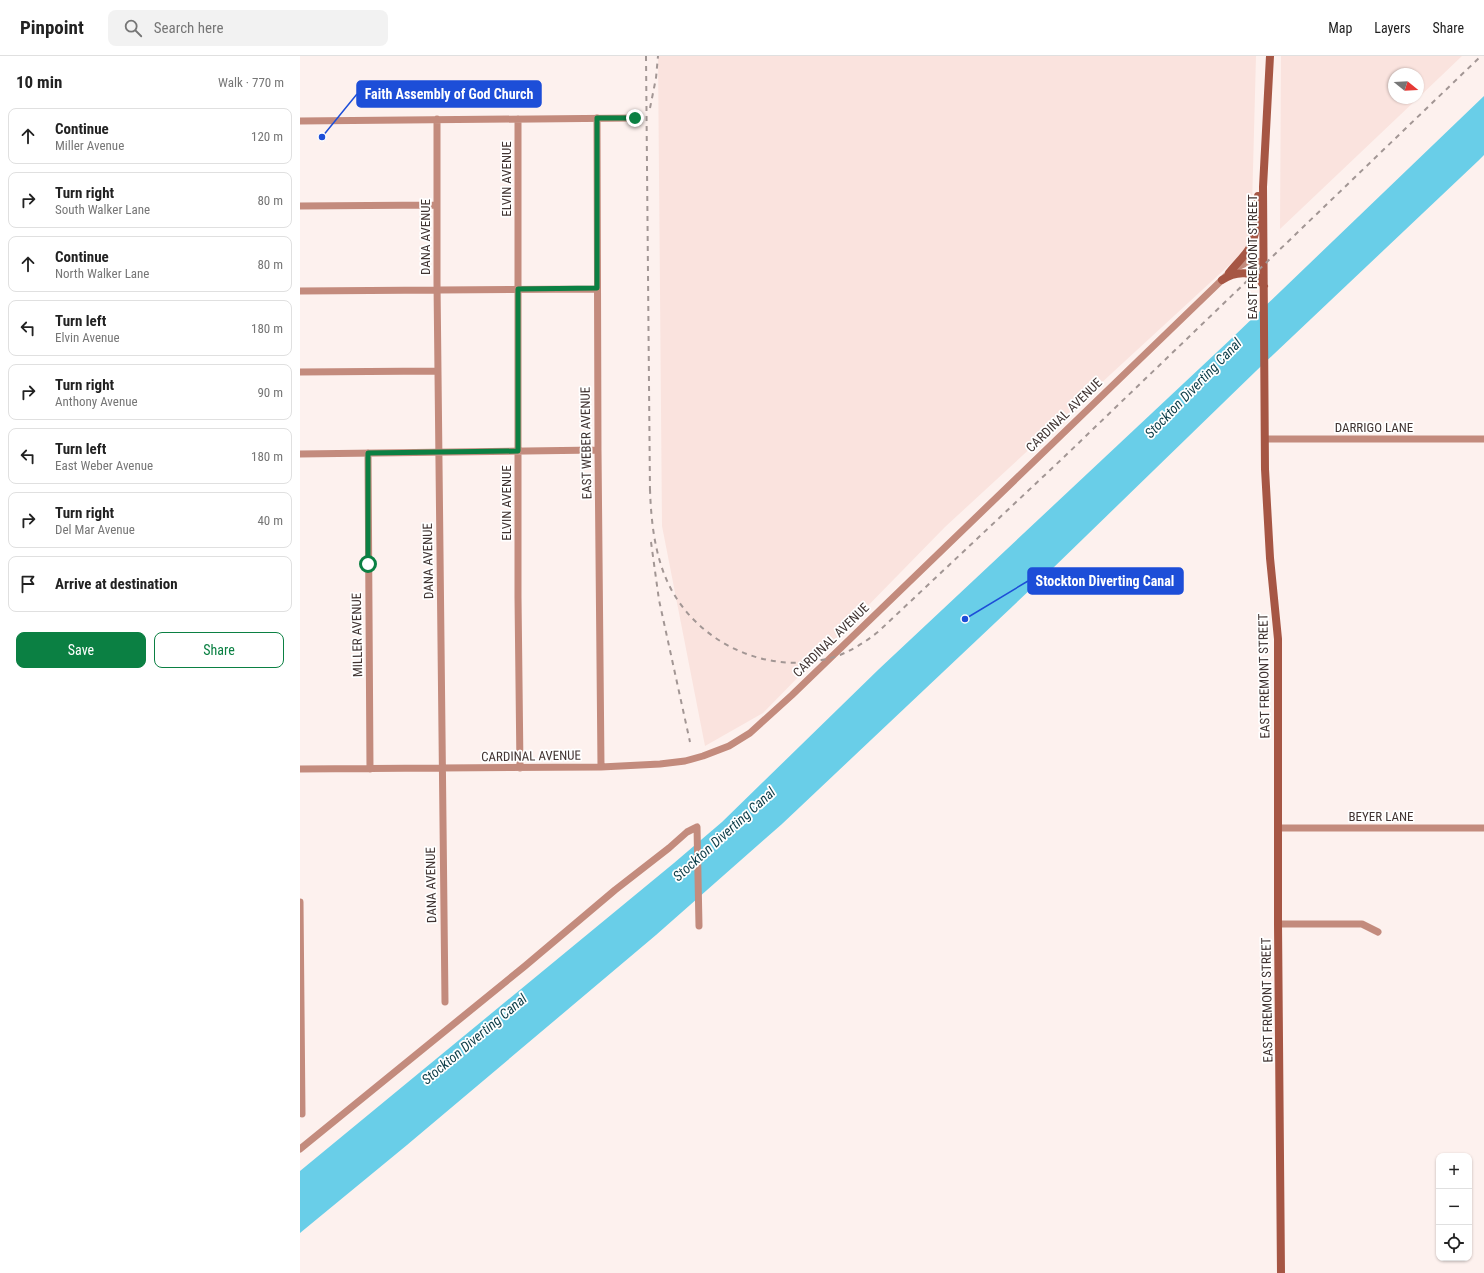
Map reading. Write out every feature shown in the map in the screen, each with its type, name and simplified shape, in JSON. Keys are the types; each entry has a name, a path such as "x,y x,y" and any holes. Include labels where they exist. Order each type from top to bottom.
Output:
{"main road":[{"name":"EAST FREMONT STREET","path":"1270,56 1264,158 1264,374 1267,529 1278,639 1278,924 1281,1273"},
{"path":"1229,273 1245,254 1254,239 1260,180 1264,158"},
{"path":"1222,280 1234,274 1252,274 1257,277 1264,289"}],"street":[{"name":"EAST WEBER AVENUE","path":"597,118 601,767"},
{"path":"300,121 635,118"},
{"name":"DANA AVENUE","path":"437,119 438,371 445,1002"},
{"name":"ELVIN AVENUE","path":"518,119 520,768"},
{"path":"300,206 437,205"},
{"name":"CARDINAL AVENUE","path":"300,769 601,767 660,764 694,759 729,746 750,733 792,695 1229,273 1241,264 1263,261"},
{"path":"300,291 597,288"},
{"path":"300,372 438,371"},
{"name":"DARRIGO LANE","path":"1265,439 1484,438"},
{"path":"300,454 598,450"},
{"name":"MILLER AVENUE","path":"368,453 370,769"},
{"path":"300,1149 525,966 615,890 687,832 697,827 699,926"},
{"name":"BEYER LANE","path":"1278,828 1484,828"},
{"path":"300,902 302,1114"},
{"path":"1278,924 1362,924 1378,932"}],"shaded area":[{"path":"658,56 1256,56 1251,245 945,527 763,713 705,746 662,526"},
{"path":"1281,56 1462,56 1424,92 1424,68 1388,68 1388,104 1412,104 1280,229"}],"water":[{"name":"Stockton Diverting Canal","path":"1484,96 1484,155 1478,161 1256,371 1051,570 782,824 656,935 407,1145 300,1233 300,1171 722,822 879,669 1232,338"}],"railway":[{"path":"646,56 650,494"},
{"path":"650,108 656,78 658,56"},
{"path":"650,489 651,514 661,565 671,589 685,610 702,627 722,642 744,653 767,660 791,663 816,661 840,655 850,650 879,631 1064,457 1481,56"},
{"path":"651,542 659,600 690,742"}],"place":[{"name":"Faith Assembly of God Church","path":"322,137"},
{"name":"Stockton Diverting Canal","path":"965,619"}],"route":[{"path":"368,564 368,453 518,451 518,289 597,288 597,118 635,118"}]}
